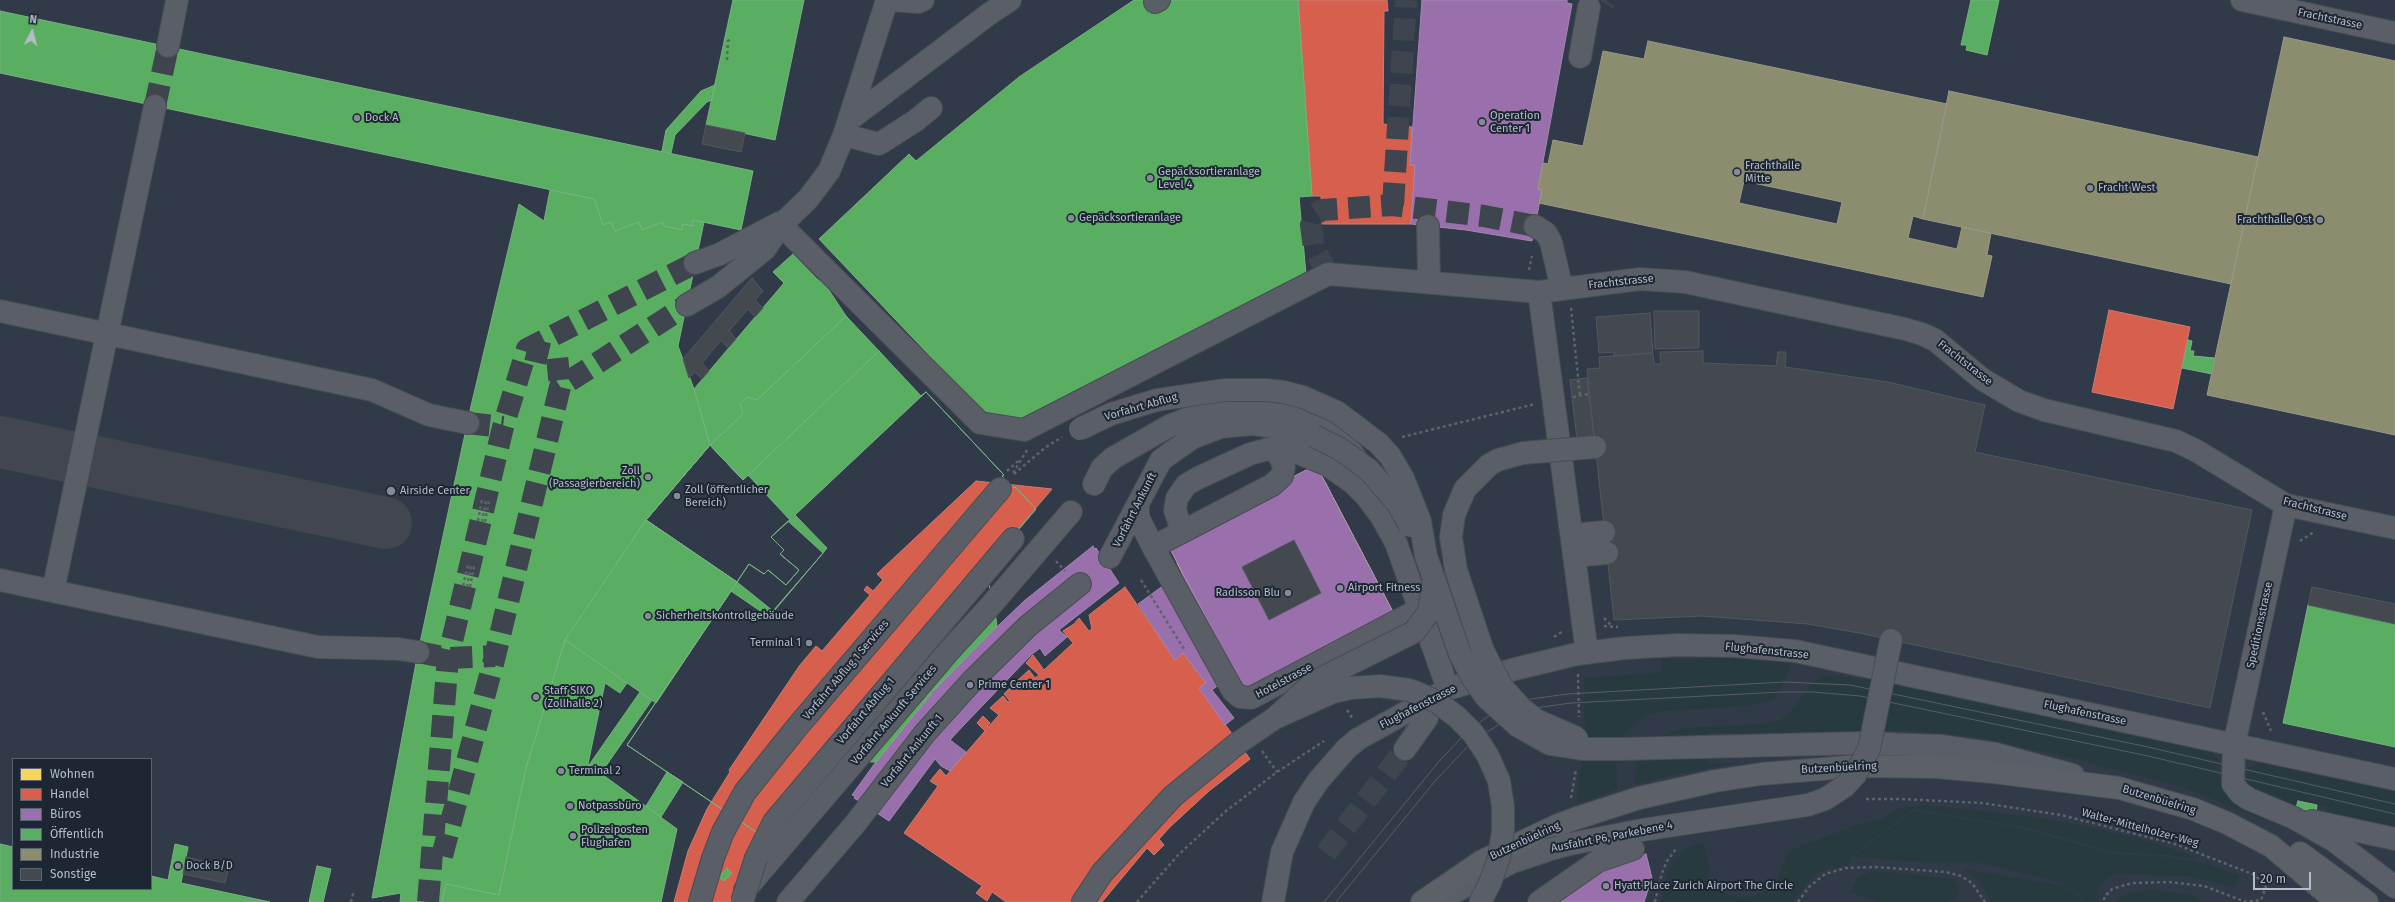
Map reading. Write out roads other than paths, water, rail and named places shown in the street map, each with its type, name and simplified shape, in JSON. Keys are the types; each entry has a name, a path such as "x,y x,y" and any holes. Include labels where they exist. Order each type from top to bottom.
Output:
{"main road":[{"name":"Butzenbüelring","path":"1422,902 1482,861 1567,821 1618,803 1715,781 1761,774 1859,766 1973,770 2119,788 2193,809 2227,823 2271,846"},
{"path":"2271,846 2337,902"},
{"path":"2271,846 2293,850 2309,858 2367,902"}],"street":[{"path":"168,46 177,0"},
{"path":"686,305 718,286 765,249 780,224 819,186 836,157 847,128 876,31 887,0"},
{"path":"892,0 918,2 923,0"},
{"path":"847,128 989,14 1010,0"},
{"name":"Frachtstrasse","path":"2242,0 2395,33"},
{"path":"1580,57 1590,4"},
{"path":"52,591 155,106"},
{"path":"847,128 879,144 915,121 931,108"},
{"path":"695,263 720,254 780,224"},
{"name":"Frachtstrasse","path":"780,224 980,423 1024,430 1328,274 1428,281 1539,292 1640,279 1660,279 1686,282 1905,329 1935,340 1982,379 2019,401 2044,410 2176,441 2195,450 2286,504 2395,528"},
{"path":"1428,226 1428,281"},
{"path":"1535,226 1546,233 1551,242 1562,289"},
{"path":"1539,292 1587,653"},
{"path":"0,311 372,390 428,415 468,423"},
{"name":"Vorfahrt Abflug","path":"1080,429 1128,408 1171,397 1202,392 1266,390 1303,397 1337,412 1352,422 1390,456 1403,478 1415,506 1426,556"},
{"path":"1094,484 1098,472 1113,458 1185,418 1233,408 1284,411 1315,420 1339,435 1377,493 1396,543 1418,610 1448,689"},
{"name":"Vorfahrt Ankunft","path":"1110,557 1161,460 1192,438 1221,427 1268,425 1314,436 1340,449 1380,481 1398,504 1426,556"},
{"path":"1560,447 1595,445 1523,453 1498,460 1489,465 1472,480 1460,498 1452,525 1452,549 1456,570 1484,650 1493,671 1510,696 1536,720 1550,727 1582,740 1623,749"},
{"path":"1153,547 1272,485 1282,476 1284,467 1272,448"},
{"path":"1182,531 1175,510 1177,498 1186,485 1250,454 1272,448 1293,451 1312,457 1339,472 1353,483 1374,506 1396,543"},
{"path":"1154,472 1198,478"},
{"name":"Vorfahrt Abflug 1 Services","path":"700,902 712,858 723,832 745,792 771,758 978,514 1004,493"},
{"name":"Hotelstrasse","path":"1138,504 1138,517 1153,547 1233,691 1246,698 1251,698 1418,610"},
{"name":"Speditionsstrasse","path":"2286,504 2234,745 2232,780 2236,788 2255,802 2292,817"},
{"name":"Vorfahrt Ankunft Services","path":"736,902 1054,530 1067,507"},
{"path":"1573,545 1604,532"},
{"name":"Vorfahrt Abflug 1","path":"742,902 756,858 774,822 1013,538"},
{"path":"1573,545 1607,553"},
{"path":"1426,556 1465,666 1486,697 1504,716 1530,734 1550,744 1582,749 1695,748 1863,743 1940,746 1996,754 2119,788"},
{"path":"1275,718 1314,682 1414,632 1430,612 1433,595 1432,576"},
{"path":"0,580 318,647 399,649 418,652"},
{"name":"Vorfahrt Ankunft 1","path":"788,902 855,824 911,751 955,699 991,661 1048,610 1076,580"},
{"name":"Ausfahrt P6, Parkebene 4","path":"1436,902 1473,881 1512,862 1570,844 1632,837 1808,805 1824,799 1845,786 1855,775 1868,749 1889,639 1879,653 1880,669"},
{"name":"Flughafenstrasse","path":"1273,902 1282,852 1293,823 1304,802 1319,780 1346,749 1358,739 1448,689 1515,669 1587,653 1654,646 1735,646 1795,651 2395,778"},
{"path":"1083,902 1102,873 1173,796 1238,743 1275,718 1320,696 1366,686 1409,690 1437,702 1457,717 1473,733 1488,756 1499,781 1503,807 1503,830 1499,858 1490,883 1480,902"},
{"path":"1405,749 1427,718 1426,701"},
{"path":"2292,817 2395,838"},
{"path":"2292,817 2333,840 2395,887"},
{"path":"1539,902 1632,837"}],"tunnel":[{"path":"1393,205 1406,0"},
{"path":"155,106 168,46"},
{"path":"1328,274 1314,248 1311,225 1314,215 1322,210 1393,205 1484,216 1535,226"},
{"path":"428,902 448,658 503,427 527,349 695,263"},
{"path":"442,856 495,656 560,387 687,305"},
{"path":"527,349 557,356 560,387"},
{"path":"468,423 503,427"},
{"path":"418,652 448,658 495,656"},
{"path":"1326,853 1405,749"}],"tram line":[{"path":"1324,902 1441,759 1469,730 1487,717 1512,705 1531,699 1567,694 1784,682 1850,685 2148,747 2395,804"},
{"path":"1336,902 1436,780 1472,742 1504,721 1522,713 1542,707 1571,703 1781,692 1813,692 1860,696 2148,756 2395,814"}],"place":[{"name":"Dock A","path":"357,118"},
{"name":"Operation Center 1","path":"1482,122"},
{"name":"Frachthalle Mitte","path":"1737,172"},
{"name":"Gepäcksortieranlage Level 4","path":"1150,178"},
{"name":"Fracht West","path":"2090,188"},
{"name":"Gepäcksortieranlage","path":"1071,218"},
{"name":"Frachthalle Ost","path":"2320,220"},
{"name":"Zoll (Passagierbereich)","path":"648,477"},
{"name":"Airside Center","path":"391,491"},
{"name":"Zoll (öffentlicher Bereich)","path":"677,496"},
{"name":"Airport Fitness","path":"1340,588"},
{"name":"Radisson Blu","path":"1288,593"},
{"name":"Sicherheitskontrollgebäude","path":"648,616"},
{"name":"Terminal 1","path":"809,643"},
{"name":"Prime Center 1","path":"970,685"},
{"name":"Staff SIKO (Zollhalle 2)","path":"536,697"},
{"name":"Terminal 2","path":"561,771"},
{"name":"Notpassbüro","path":"570,806"},
{"name":"Polizeiposten Flughafen","path":"573,836"},
{"name":"Dock B/D","path":"178,866"},
{"name":"Hyatt Place Zurich Airport The Circle","path":"1606,886"}]}
